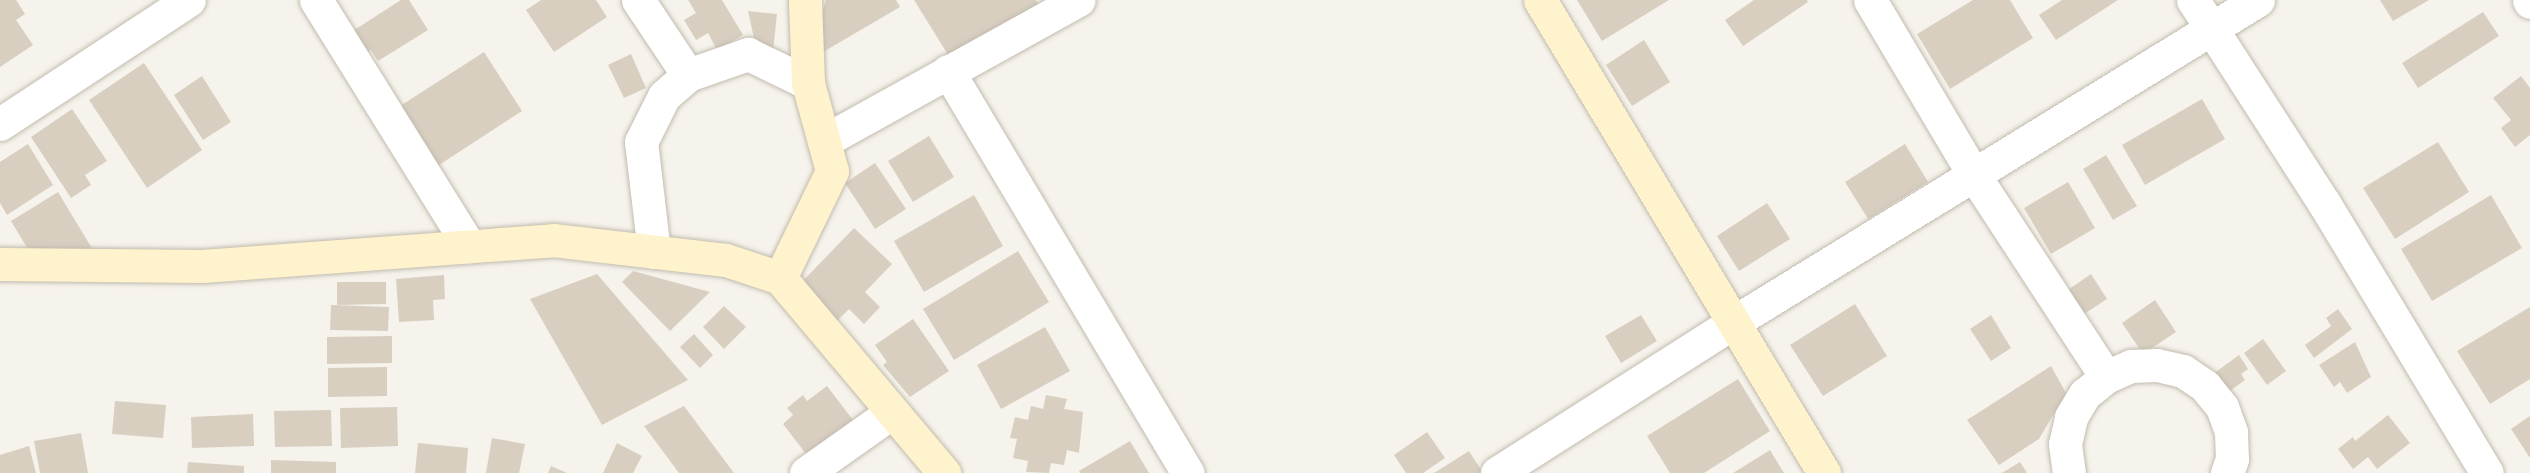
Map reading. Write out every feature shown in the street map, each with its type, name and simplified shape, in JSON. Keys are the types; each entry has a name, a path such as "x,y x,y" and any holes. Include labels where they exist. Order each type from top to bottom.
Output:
{"street":[{"path":"0,124 189,0"},
{"path":"316,0 469,246"},
{"path":"638,0 688,75"},
{"path":"780,278 832,171 808,83 805,0"},
{"path":"824,141 1078,0"},
{"path":"1540,0 1824,473"},
{"path":"1870,0 1974,175 2106,377"},
{"path":"2193,0 2324,203 2487,473"},
{"path":"1505,471 1734,322 2258,0"},
{"path":"654,252 641,142 664,96 688,75 748,54 808,83"},
{"path":"947,72 1188,473"},
{"path":"0,264 202,266 553,240 726,260 780,278 944,473"},
{"path":"2069,473 2065,444 2071,417 2085,394 2106,377 2131,366 2157,365 2183,371 2205,386 2222,407 2231,432 2232,459 2227,473"},
{"path":"806,473 892,412"}],"building":[{"path":"0,0 16,0 25,14 16,20 33,45 0,67"},
{"path":"401,0 409,0 428,30 378,61 371,50 361,55 348,34"},
{"path":"541,0 596,0 607,17 554,52 526,10"},
{"path":"688,0 722,0 743,35 717,50 708,33 696,40 684,20 696,13"},
{"path":"826,0 896,0 900,7 818,55 818,28"},
{"path":"914,0 1036,0 1038,4 950,58"},
{"path":"1577,0 1669,0 1602,41"},
{"path":"1754,0 1807,0 1808,2 1743,46 1725,20"},
{"path":"1973,0 2010,0 2033,38 1950,89 1917,34"},
{"path":"2062,0 2118,0 2056,40 2039,15"},
{"path":"2380,0 2429,0 2393,21"},
{"path":"748,11 777,14 773,52 757,52"},
{"path":"2483,12 2499,36 2418,88 2402,63"},
{"path":"1644,40 1670,82 1632,106 1606,65"},
{"path":"484,52 522,111 436,167 397,108"},
{"path":"631,54 646,88 624,98 608,65"},
{"path":"144,63 202,150 147,188 89,100"},
{"path":"202,76 231,122 203,140 174,95"},
{"path":"2521,76 2530,88 2530,135 2515,147 2501,128 2511,120 2493,98"},
{"path":"2202,99 2225,139 2145,185 2122,145"},
{"path":"72,109 107,161 85,175 91,185 71,198 31,137"},
{"path":"929,136 954,177 913,202 888,161"},
{"path":"2438,142 2469,192 2395,239 2363,188"},
{"path":"28,144 53,185 7,215 0,203 0,162"},
{"path":"1905,144 1928,182 1868,219 1845,182"},
{"path":"2106,155 2137,206 2113,220 2083,169"},
{"path":"875,163 906,209 875,229 845,183"},
{"path":"2068,182 2095,228 2051,254 2024,208"},
{"path":"58,192 93,250 29,251 11,221"},
{"path":"974,195 1003,246 924,292 894,241"},
{"path":"2491,195 2522,248 2432,301 2401,249"},
{"path":"1767,203 1790,239 1739,271 1717,236"},
{"path":"854,228 892,264 865,292 880,307 864,324 849,309 837,321 799,285"},
{"path":"1018,251 1049,302 954,360 923,309"},
{"path":"633,271 710,292 670,331 622,282"},
{"path":"597,274 688,380 602,425 530,299"},
{"path":"2091,274 2107,299 2081,316 2065,292"},
{"path":"444,275 445,299 433,300 434,320 399,322 396,279"},
{"path":"337,282 386,282 386,304 337,305"},
{"path":"2155,300 2176,332 2143,354 2122,323"},
{"path":"1855,304 1887,356 1823,396 1790,345"},
{"path":"331,305 389,307 388,331 330,330"},
{"path":"724,306 746,327 724,349 703,327"},
{"path":"2530,307 2530,379 2490,404 2457,351"},
{"path":"2338,309 2352,329 2314,358 2305,345 2331,326 2326,318"},
{"path":"1641,315 1657,341 1621,363 1605,336"},
{"path":"1991,315 2011,348 1991,361 1970,329"},
{"path":"913,319 949,371 910,397 883,365 887,362 875,345"},
{"path":"1045,327 1070,371 1001,409 977,365"},
{"path":"694,334 713,355 700,368 680,347"},
{"path":"392,336 392,363 327,364 327,337"},
{"path":"2263,339 2286,371 2267,385 2244,353"},
{"path":"2355,342 2371,377 2347,393 2340,382 2334,387 2319,365"},
{"path":"2239,355 2248,369 2241,374 2245,380 2227,393 2213,374"},
{"path":"2051,366 2066,393 2039,439 1999,465 1967,420"},
{"path":"387,367 387,396 328,397 328,368"},
{"path":"1738,379 1770,431 1704,473 1670,473 1647,436"},
{"path":"827,386 856,424 813,463 783,424 793,415 787,408 803,395 807,401"},
{"path":"1046,395 1067,399 1064,409 1083,412 1079,453 1067,450 1064,465 1051,463 1049,473 1026,472 1028,461 1013,458 1017,439 1010,438 1015,417 1028,420 1031,406 1043,409"},
{"path":"115,401 166,405 163,438 112,434"},
{"path":"684,406 734,473 679,473 644,426"},
{"path":"397,407 398,446 341,448 340,408"},
{"path":"331,410 332,446 275,447 274,411"},
{"path":"253,414 254,446 192,448 191,417"},
{"path":"2388,415 2410,443 2377,469 2368,457 2353,469 2338,449 2353,437 2355,441"},
{"path":"2530,416 2530,458 2511,429"},
{"path":"1427,432 1445,458 1423,473 1406,473 1394,455"},
{"path":"81,433 88,473 40,473 34,441"},
{"path":"492,438 525,444 519,473 486,473"},
{"path":"1130,441 1149,473 1080,473 1079,471"},
{"path":"418,443 468,448 466,473 415,473"},
{"path":"617,443 642,456 633,473 603,473"},
{"path":"29,446 36,473 0,473 0,455"},
{"path":"1770,450 1784,473 1733,473"},
{"path":"1469,451 1483,473 1434,473"},
{"path":"271,460 336,462 336,473 271,473"},
{"path":"188,462 244,466 244,473 187,473"},
{"path":"2020,462 2027,473 2002,473"},
{"path":"551,466 567,473 548,473"}]}
